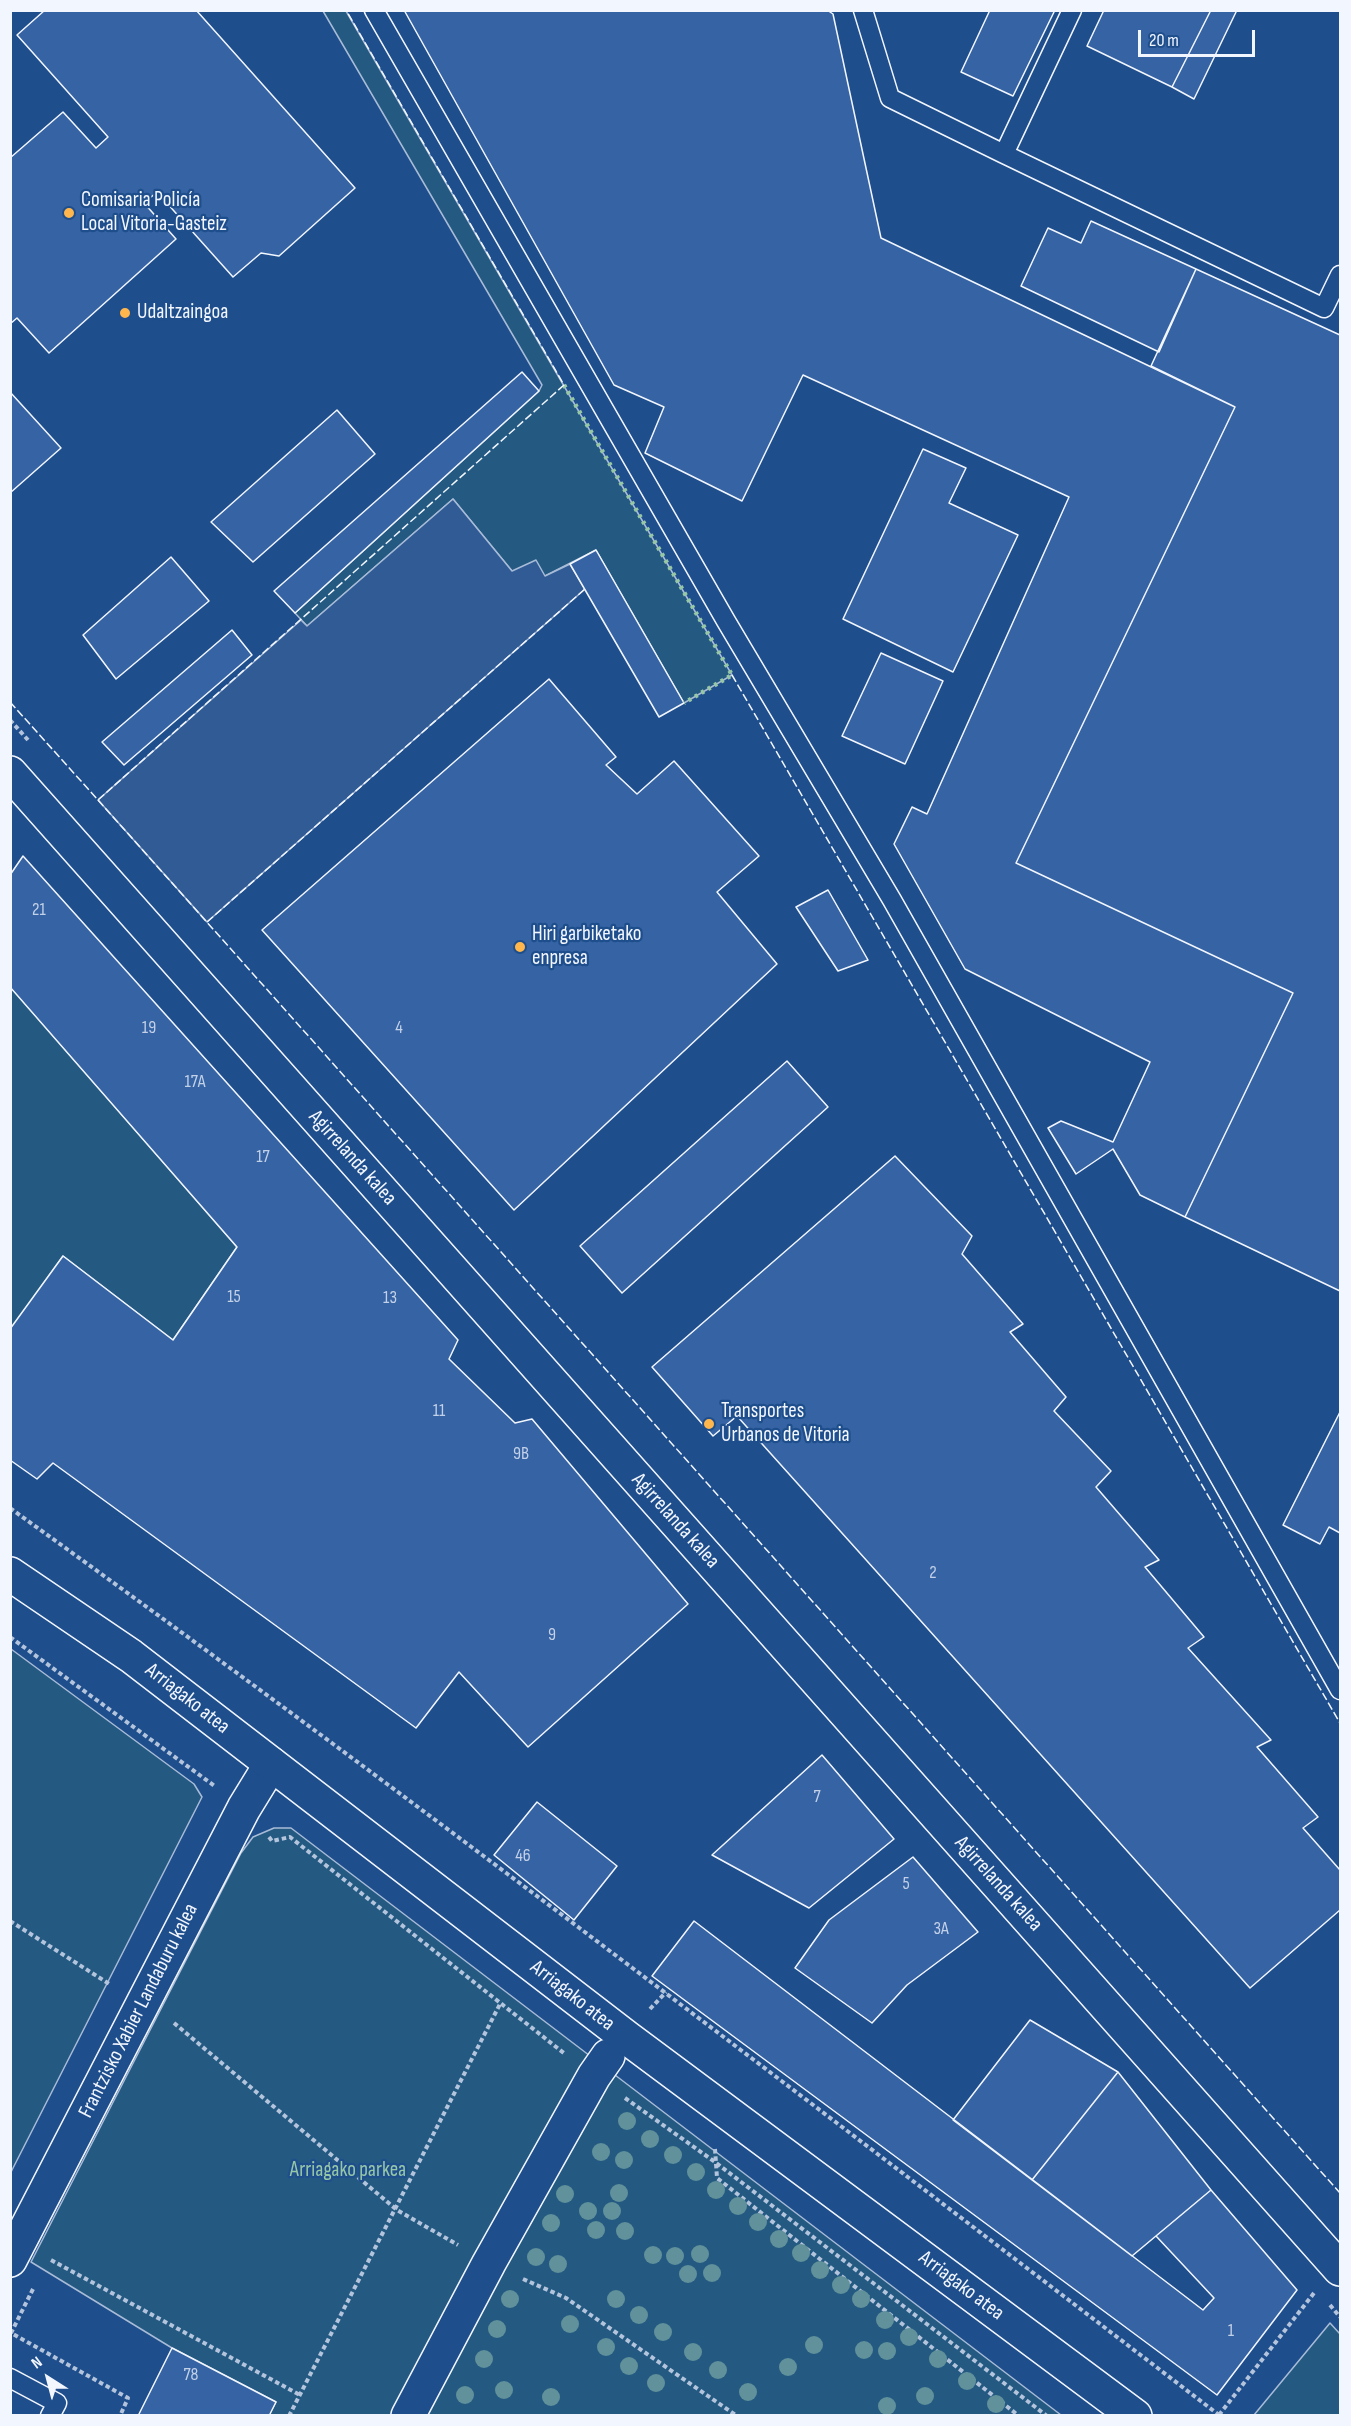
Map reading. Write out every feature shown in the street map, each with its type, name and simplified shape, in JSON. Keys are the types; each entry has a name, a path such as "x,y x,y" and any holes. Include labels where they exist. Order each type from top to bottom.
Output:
{"street":[{"name":"Agirrelanda kalea","path":"10,773 1341,2269"},
{"name":"Arriagako atea","path":"10,1574 131,1656 626,2037 1135,2415"},
{"name":"Frantzisko Xabier Landaburu kalea","path":"10,2260 244,1808 271,1764"},
{"path":"408,2415 489,2263 601,2066"}],"lane":[{"path":"374,10 726,621 892,900 1341,1690"},
{"path":"863,10 890,98 1324,308 1341,275"},
{"path":"1005,154 1072,10"},
{"path":"10,2378 57,2403 50,2415"}],"path":[{"path":"10,1508 437,1820 657,1985 1219,2415 1316,2289 1322,2296"},
{"path":"10,1637 244,1808 272,1841"},
{"path":"265,1845 290,1837 500,2004 601,2066 715,2162 1047,2415"},
{"path":"10,1921 116,1988"},
{"path":"290,2415 397,2210 500,2004"},
{"path":"167,2018 397,2210 489,2263 566,2298 737,2415"},
{"path":"715,2144 717,2178 1019,2415"},
{"path":"48,2258 300,2395"},
{"path":"37,2280 11,2334 128,2398 120,2415"},
{"path":"1328,2303 1341,2317"}],"green space":[{"path":"323,11 346,11 732,675 684,703 596,550 545,576 512,571 453,499 307,626 295,613 539,391 542,385"},
{"path":"11,987 237,1247 173,1340 63,1256 11,1329"},
{"path":"11,1649 194,1784 202,1797 11,2172"},
{"name":"Arriagako parkea","path":"274,1828 291,1828 1061,2415 269,2415 276,2402 172,2348 31,2262 241,1853 253,1837"},
{"path":"1330,2323 1340,2334 1340,2415 1254,2415"}],"shaded area":[{"path":"453,499 512,571 536,560 545,576 570,564 585,589 207,922 98,800 301,620 307,626"}],"building":[{"path":"45,10 196,10 355,188 279,256 261,253 233,277 157,192 144,203 176,239 49,353 17,318 10,324 10,158 63,112 96,148 108,137 17,35"},
{"path":"404,10 827,10 833,14 881,238 1235,407 1016,863 1293,993 1185,1217 1140,1195 1113,1149 1076,1174 1048,1128 1061,1121 1113,1142 1150,1062 965,969 894,844 912,807 927,814 1069,497 803,375 742,501 645,453 664,407 614,385"},
{"path":"990,10 1055,10 1013,96 961,72"},
{"path":"1104,10 1211,10 1172,87 1087,46"},
{"path":"1211,10 1237,10 1194,99 1172,87"},
{"path":"1091,221 1196,269 1159,352 1021,286 1048,228 1081,243"},
{"path":"1196,269 1340,335 1340,1291 1185,1217 1293,993 1016,863 1235,407 1151,366"},
{"path":"522,372 539,391 295,613 274,591"},
{"path":"10,392 61,448 10,493"},
{"path":"337,410 375,454 253,562 211,522"},
{"path":"923,449 966,468 949,503 1018,535 953,672 843,619"},
{"path":"596,550 684,703 659,717 570,564"},
{"path":"171,557 209,601 116,679 83,635"},
{"path":"232,630 252,655 124,765 102,742"},
{"path":"881,653 943,681 905,764 842,736"},
{"name":"Hiri garbiketako enpresa","path":"549,679 616,757 606,765 637,794 674,761 759,856 717,892 777,964 514,1210 262,930"},
{"path":"23,856 458,1340 449,1359 515,1423 532,1419 688,1604 528,1747 459,1672 416,1728 53,1463 37,1479 10,1460 10,1329 63,1256 173,1340 237,1247 10,987 10,875"},
{"path":"828,890 868,960 838,971 796,907"},
{"path":"787,1061 828,1107 622,1293 580,1246"},
{"path":"895,1156 972,1236 962,1254 1023,1324 1010,1332 1066,1397 1054,1411 1111,1471 1096,1487 1159,1560 1145,1567 1204,1637 1188,1648 1271,1740 1257,1747 1318,1817 1303,1828 1340,1870 1340,1910 1250,1988 737,1416 713,1436 652,1367"},
{"path":"1340,1412 1340,1533 1329,1527 1320,1544 1283,1525"},
{"path":"822,1755 894,1839 809,1908 712,1855"},
{"path":"537,1802 617,1866 574,1920 494,1855"},
{"path":"913,1857 978,1932 907,1985 872,2023 795,1968 829,1920"},
{"path":"694,1921 1203,2310 1214,2298 1156,2236 1211,2190 1297,2290 1217,2395 652,1976"},
{"path":"1030,2020 1118,2072 1032,2180 953,2120"},
{"path":"1118,2072 1211,2190 1132,2256 1032,2180"},
{"path":"172,2348 276,2402 269,2416 138,2416"}],"hedge":[{"path":"564,385 732,675 684,703"}],"fence":[{"path":"10,702 98,800 564,385 346,10"},
{"path":"207,922 585,589"},
{"path":"732,675 1340,1723"},
{"path":"98,800 1340,2193"}],"place":[{"name":"Comisaria Policía Local Vitoria-Gasteiz","path":"69,213"},
{"name":"Udaltzaingoa","path":"125,313"},
{"name":"Hiri garbiketako enpresa","path":"520,947"},
{"name":"Transportes Urbanos de Vitoria","path":"709,1424"}]}
